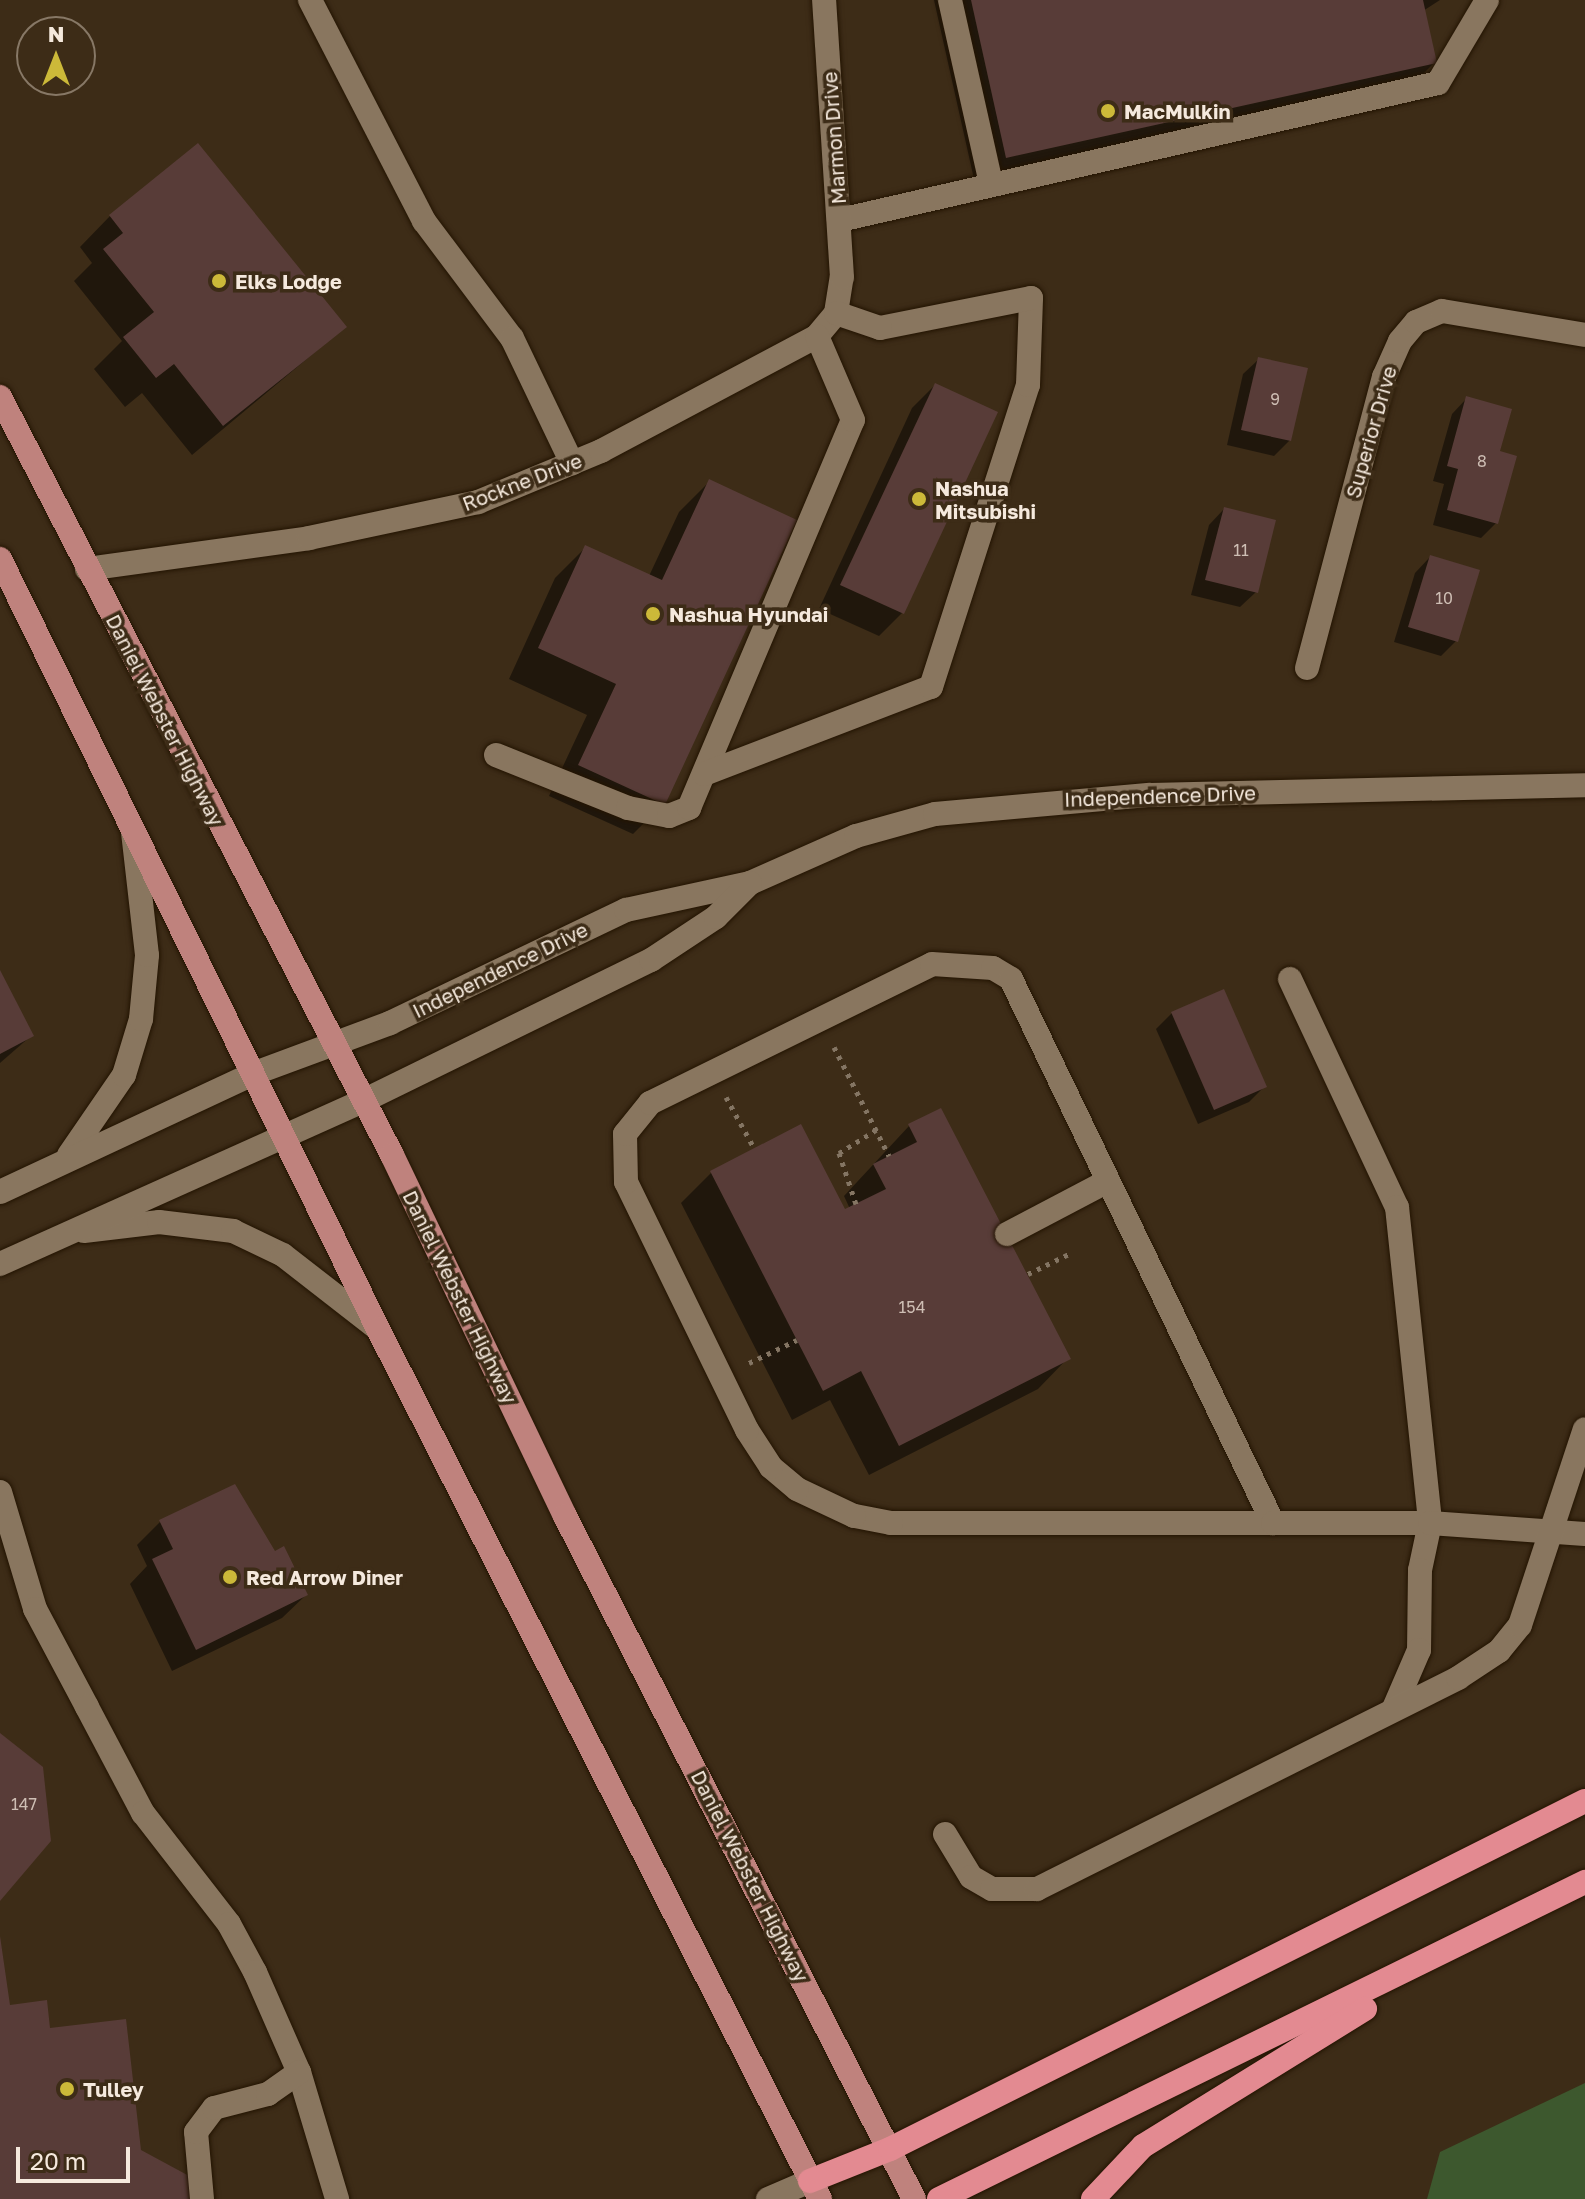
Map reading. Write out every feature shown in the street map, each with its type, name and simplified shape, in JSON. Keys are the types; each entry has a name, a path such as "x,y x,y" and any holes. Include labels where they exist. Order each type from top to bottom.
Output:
{"highway":[{"path":"815,2190 890,2149 1585,1801"},
{"path":"939,2199 1509,1922 1585,1882"},
{"path":"1093,2199 1128,2159 1180,2120 1509,1922"}],"main road":[{"name":"Daniel Webster Highway","path":"0,397 363,1101 565,1516 914,2199"},
{"path":"0,559 287,1132 378,1329 815,2190"}],"street":[{"path":"310,0 424,221 512,338 572,463"},
{"name":"Marmon Drive","path":"824,0 840,220 842,277 836,313"},
{"path":"950,0 991,183"},
{"path":"840,220 1438,83 1487,0"},
{"path":"704,774 931,687 1028,385 1031,298 880,328 836,313"},
{"name":"Superior Drive","path":"1307,668 1384,377 1408,331 1442,311 1585,335"},
{"name":"Rockne Drive","path":"87,569 393,523 478,502 572,463 817,336 836,313"},
{"path":"496,755 628,808 669,816 689,808 853,420 817,336"},
{"name":"Independence Drive","path":"0,1192 67,1158 255,1073 333,1043 626,910 750,883 856,836 1015,802 1585,785"},
{"path":"67,1158 124,1075 144,1006 147,955 131,819"},
{"name":"Independence Drive","path":"0,1264 58,1234 363,1101 651,960 716,917 750,883"},
{"path":"1273,1523 1011,979 970,964 932,964 650,1103 625,1134 626,1182 747,1430 771,1467 797,1489 866,1518 1273,1523 1430,1523 1555,1528 1585,1534"},
{"path":"1290,979 1397,1207 1430,1523 1420,1570 1419,1650 1394,1708"},
{"path":"1007,1234 1108,1181"},
{"path":"58,1234 159,1222 233,1231 283,1255 378,1329"},
{"path":"945,1834 971,1877 992,1889 1037,1889 1394,1708 1499,1651 1531,1603 1585,1429"},
{"path":"0,1492 35,1609 143,1813 229,1924 299,2072 337,2199"},
{"path":"202,2199 196,2132 214,2108 268,2094 299,2072"},
{"path":"768,2199 815,2190"}],"path":[{"path":"832,1042 889,1156"},
{"path":"726,1096 754,1148"},
{"path":"856,1204 839,1153 876,1130"},
{"path":"1028,1274 1069,1254"},
{"path":"744,1365 797,1340"}],"green space":[{"path":"1585,2083 1585,2199 1427,2199 1440,2152"}],"building":[{"name":"MacMulkin","path":"971,0 1423,0 1437,63 1006,158"},
{"name":"Elks Lodge","path":"198,143 347,327 223,426 174,364 156,378 123,337 154,312 103,249 123,233 109,215"},
{"path":"1258,357 1308,368 1291,441 1241,430"},
{"name":"Nashua Mitsubishi","path":"935,383 998,412 904,614 840,585"},
{"path":"1466,396 1512,409 1500,451 1517,456 1498,524 1447,510 1458,469 1447,466"},
{"name":"Nashua Hyundai","path":"709,479 797,520 665,805 578,765 616,684 538,648 585,545 662,580"},
{"path":"1224,507 1276,520 1258,593 1205,580"},
{"path":"1430,555 1480,570 1458,642 1408,627"},
{"path":"0,970 34,1036 0,1054"},
{"path":"1224,989 1267,1087 1214,1110 1171,1012"},
{"path":"941,1108 1071,1359 899,1446 861,1371 823,1391 710,1171 801,1124 845,1209 886,1189 873,1164 917,1142 908,1124"},
{"name":"Red Arrow Diner","path":"235,1484 275,1551 284,1546 308,1595 196,1650 152,1559 173,1549 159,1520"},
{"path":"0,1733 43,1767 51,1841 0,1901"},
{"name":"Tulley","path":"0,1936 10,2005 47,2000 50,2028 126,2019 141,2150 191,2177 192,2199 0,2199"}],"place":[{"name":"MacMulkin","path":"1108,111"},
{"name":"Elks Lodge","path":"219,281"},
{"name":"Nashua Mitsubishi","path":"919,499"},
{"name":"Nashua Hyundai","path":"653,614"},
{"name":"Red Arrow Diner","path":"230,1577"},
{"name":"Tulley","path":"67,2089"}]}
